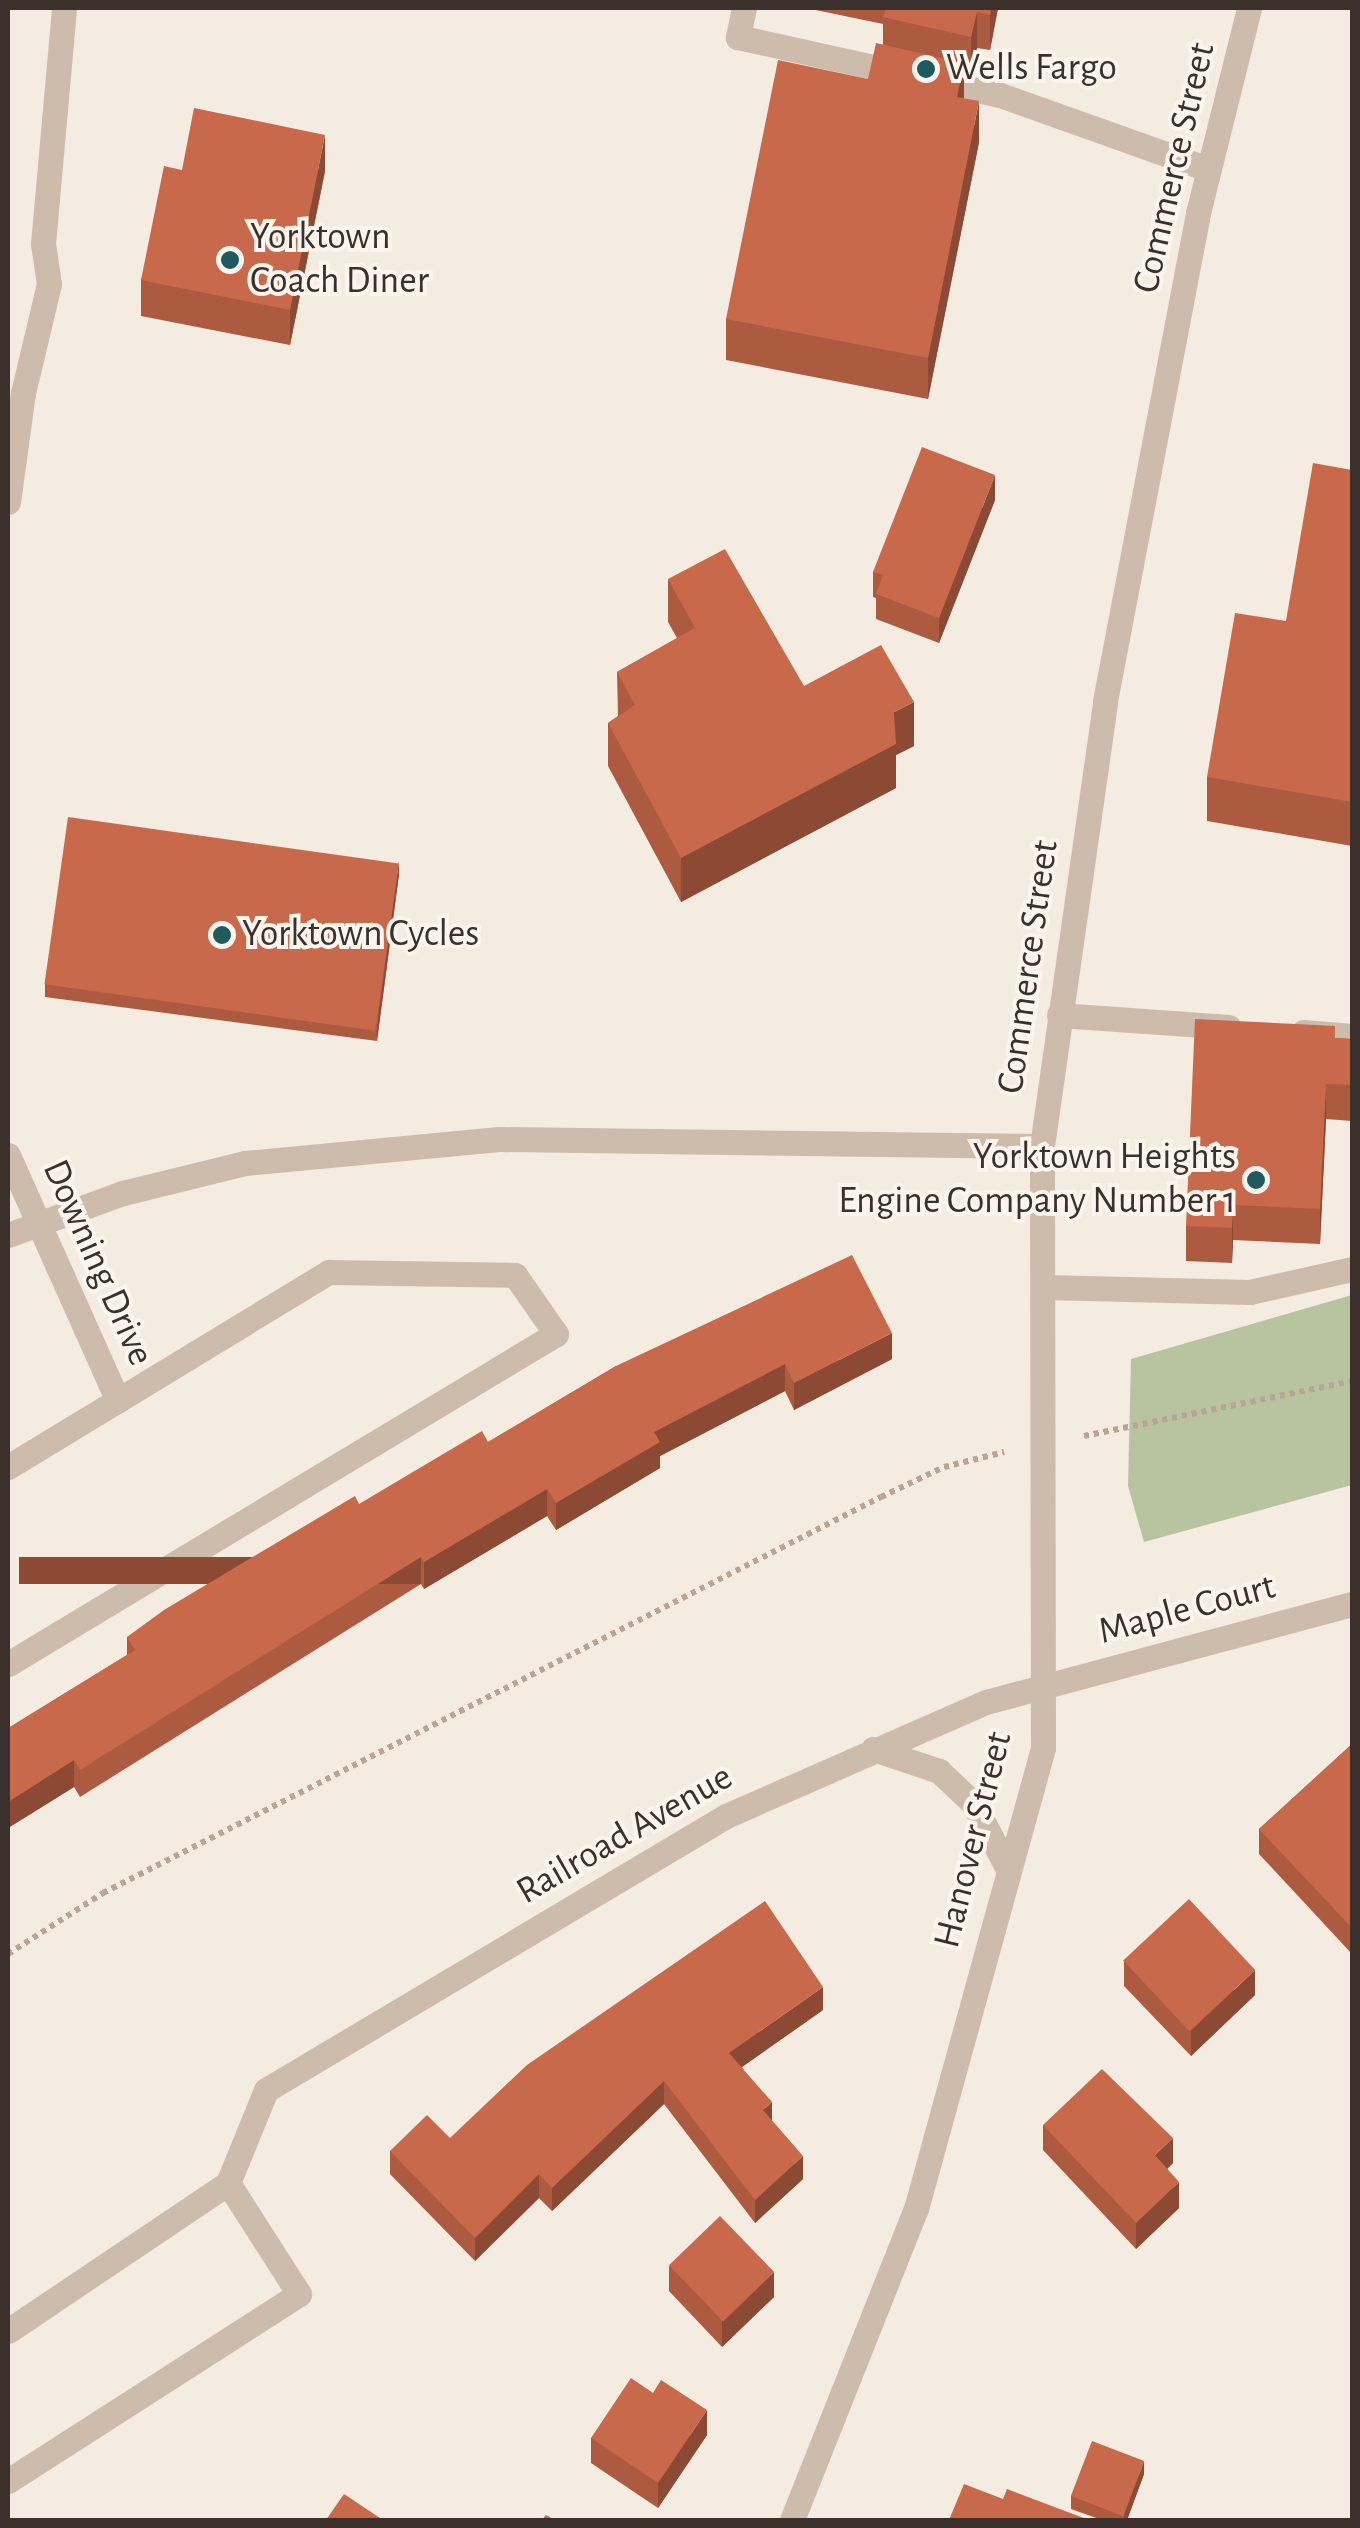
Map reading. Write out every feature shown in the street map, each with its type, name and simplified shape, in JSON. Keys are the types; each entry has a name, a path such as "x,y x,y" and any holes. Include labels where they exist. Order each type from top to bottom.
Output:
{"street":[{"path":"8,502 13,417 49,284 43,244 64,8"},
{"path":"744,8 738,36 1000,94 1208,169"},
{"name":"Commerce Street","path":"8,1235 123,1193 245,1163 500,1139 1042,1146 1104,701 1208,169 1249,8"},
{"path":"1059,1015 1352,1036"},
{"name":"Hanover Street","path":"792,2520 916,2208 1042,1748 1046,1443 1042,1146"},
{"name":"Downing Drive","path":"8,1155 118,1401"},
{"path":"1044,1288 1250,1292 1352,1269"},
{"path":"8,1468 329,1272 515,1276 556,1334 8,1664"},
{"name":"Maple Court","path":"1041,1687 1352,1604"},
{"name":"Railroad Avenue","path":"228,2183 266,2090 726,1816 986,1702 1041,1687"},
{"path":"872,1749 939,1770 973,1803 1008,1868"},
{"path":"8,2330 228,2183 299,2294 8,2481"}],"path":[{"path":"8,1954 103,1893 944,1467 1352,1381"}],"green space":[{"path":"1352,1295 1352,1485 1144,1542 1128,1486 1131,1359"}],"building":[{"path":"886,8 991,8 990,15 977,12 971,37 883,17"},
{"path":"876,43 964,63 957,97 979,101 928,358 726,319 778,60 868,79"},
{"name":"Yorktown Coach Diner","path":"194,108 325,135 290,310 141,280 164,166 182,170"},
{"path":"922,447 995,475 939,618 876,594 883,575 873,572"},
{"path":"1313,463 1352,470 1352,802 1207,777 1235,613 1286,621"},
{"path":"725,549 804,686 881,645 914,702 894,712 896,744 681,858 608,723 635,705 617,672 695,628 668,579"},
{"name":"Yorktown Cycles","path":"68,817 399,863 375,1031 44,984"},
{"name":"Yorktown Heights Engine Company Number 1","path":"1195,1019 1335,1026 1335,1038 1352,1039 1352,1085 1326,1084 1320,1209 1233,1205 1232,1228 1186,1226"},
{"path":"852,1255 892,1333 794,1383 785,1364 654,1432 660,1442 556,1503 547,1489 424,1562 421,1557 80,1770 74,1760 8,1802 8,1722 10,1727 135,1650 127,1637 164,1610 355,1496 359,1504 482,1431 488,1442 616,1366"},
{"path":"1352,1744 1352,1928 1259,1829"},
{"path":"1189,1899 1255,1970 1189,2031 1123,1960"},
{"path":"765,1901 823,1987 729,2053 772,2102 763,2110 803,2156 755,2200 664,2081 552,2188 539,2174 475,2238 390,2151 427,2115 450,2138 527,2065"},
{"path":"1102,2069 1173,2138 1155,2155 1179,2182 1136,2223 1043,2125"},
{"path":"720,2216 774,2272 723,2321 669,2265"},
{"path":"631,2378 653,2393 661,2380 707,2410 658,2483 591,2438"},
{"path":"1092,2441 1144,2461 1123,2516 1071,2496"},
{"path":"964,2484 1003,2499 1007,2489 1089,2520 949,2520"},
{"path":"344,2494 383,2520 326,2520"}],"place":[{"name":"Wells Fargo","path":"926,69"},
{"name":"Yorktown Coach Diner","path":"230,260"},
{"name":"Yorktown Cycles","path":"222,935"},
{"name":"Yorktown Heights Engine Company Number 1","path":"1256,1180"}]}
